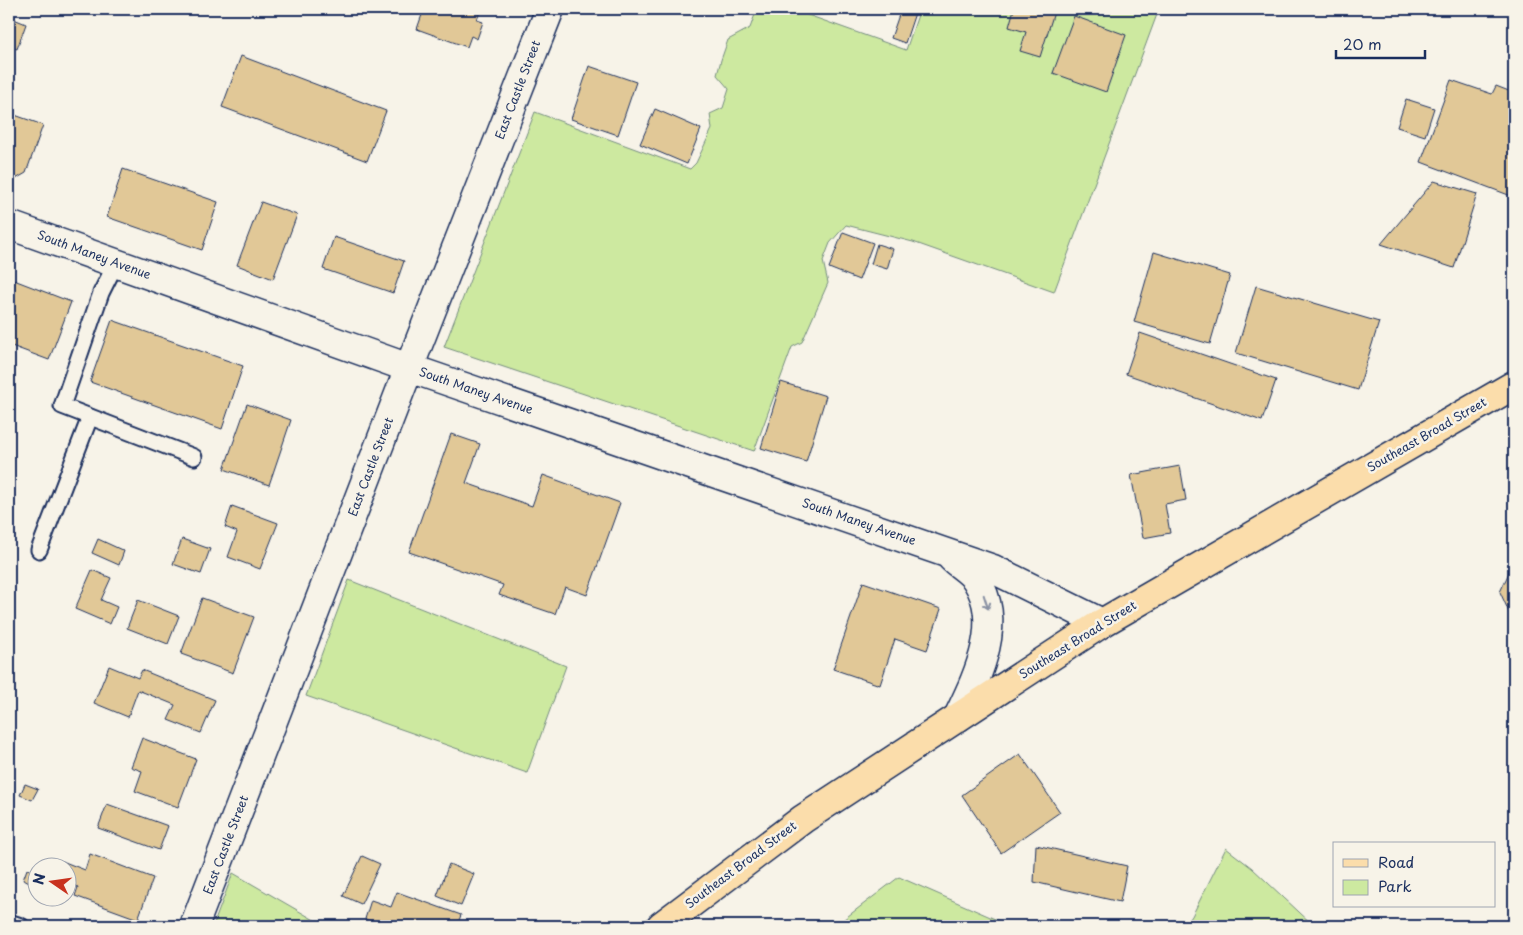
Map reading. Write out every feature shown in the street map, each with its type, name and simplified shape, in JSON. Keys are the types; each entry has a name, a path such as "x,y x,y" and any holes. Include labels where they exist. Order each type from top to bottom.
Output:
{"main road":[{"name":"Southeast Broad Street","path":"661,926 803,819 1102,623 1514,385"}],"street":[{"name":"East Castle Street","path":"194,926 409,368 550,9"},
{"name":"South Maney Avenue","path":"9,225 409,368 993,568 1102,623"},
{"name":"South Maney Avenue","path":"945,552 977,580 988,605 989,627 982,658 971,690 958,717"}],"lane":[{"path":"116,263 101,293 62,406 194,457"},
{"path":"39,550 90,417"},
{"path":"9,922 21,926"}],"green space":[{"path":"757,9 791,9 906,50 920,9 1159,9 1054,292 913,242 846,225 830,243 823,261 828,283 802,342 792,347 754,451 444,347 535,112 690,169 696,163 712,129 710,114 723,108 729,89 717,75 728,40 750,28"},
{"path":"349,580 566,666 527,773 306,696"},
{"path":"1226,848 1252,868 1314,926 1185,926 1192,916"},
{"path":"233,873 323,925 324,926 213,926"},
{"path":"899,877 1011,926 835,926"}],"building":[{"path":"424,9 481,9 477,20 483,22 477,39 471,36 467,47 417,29"},
{"path":"901,9 916,10 905,43 891,38"},
{"path":"1014,9 1055,9 1040,57 1020,51 1026,32 1009,27"},
{"path":"1074,16 1126,35 1106,92 1053,73"},
{"path":"9,17 26,24 17,49 9,46"},
{"path":"241,56 386,111 367,161 222,107"},
{"path":"589,66 636,82 618,135 571,119"},
{"path":"1451,80 1492,94 1496,86 1514,93 1514,197 1421,162"},
{"path":"1406,99 1434,108 1425,136 1397,127"},
{"path":"655,109 701,129 687,164 640,144"},
{"path":"9,113 43,125 26,173 14,180 9,178"},
{"path":"123,169 218,202 202,250 107,217"},
{"path":"1434,181 1477,194 1454,268 1381,244"},
{"path":"261,202 297,215 273,279 237,265"},
{"path":"843,232 873,243 859,280 829,268"},
{"path":"334,237 404,261 393,293 323,269"},
{"path":"877,244 893,249 887,269 871,264"},
{"path":"1154,252 1230,275 1210,344 1134,322"},
{"path":"14,280 71,302 49,360 9,345 9,294"},
{"path":"1256,286 1379,322 1358,390 1236,353"},
{"path":"112,320 243,366 222,429 90,382"},
{"path":"1140,333 1276,380 1262,421 1126,374"},
{"path":"781,382 826,396 806,462 761,448"},
{"path":"247,404 291,420 269,485 224,469"},
{"path":"451,434 480,444 466,483 532,506 543,475 620,503 587,595 565,587 555,614 499,595 503,585 409,552"},
{"path":"1180,466 1186,500 1165,504 1170,533 1143,538 1131,475"},
{"path":"232,506 278,523 260,569 228,557 237,532 225,527"},
{"path":"98,539 124,551 119,565 92,553"},
{"path":"182,539 210,549 201,574 173,564"},
{"path":"1514,562 1514,623 1500,592"},
{"path":"92,570 111,578 101,600 117,607 110,624 75,609"},
{"path":"863,582 941,609 927,650 895,639 880,685 833,669"},
{"path":"202,598 254,617 233,673 181,654"},
{"path":"138,600 179,616 168,644 127,628"},
{"path":"109,666 138,678 142,670 215,700 201,733 168,720 175,705 138,690 128,717 94,703"},
{"path":"142,738 196,759 178,807 135,791 142,771 131,767"},
{"path":"1020,754 1060,812 1001,853 962,795"},
{"path":"25,784 38,789 32,800 20,795"},
{"path":"107,804 168,826 159,850 98,828"},
{"path":"1036,845 1127,866 1120,902 1034,882"},
{"path":"90,854 153,878 138,919 78,897 78,867 85,870"},
{"path":"362,856 380,864 361,904 343,896"},
{"path":"449,864 474,874 461,906 437,896"},
{"path":"27,869 28,869 28,882 23,880"},
{"path":"397,892 461,915 457,926 384,926 365,919 371,900 391,907"}]}
